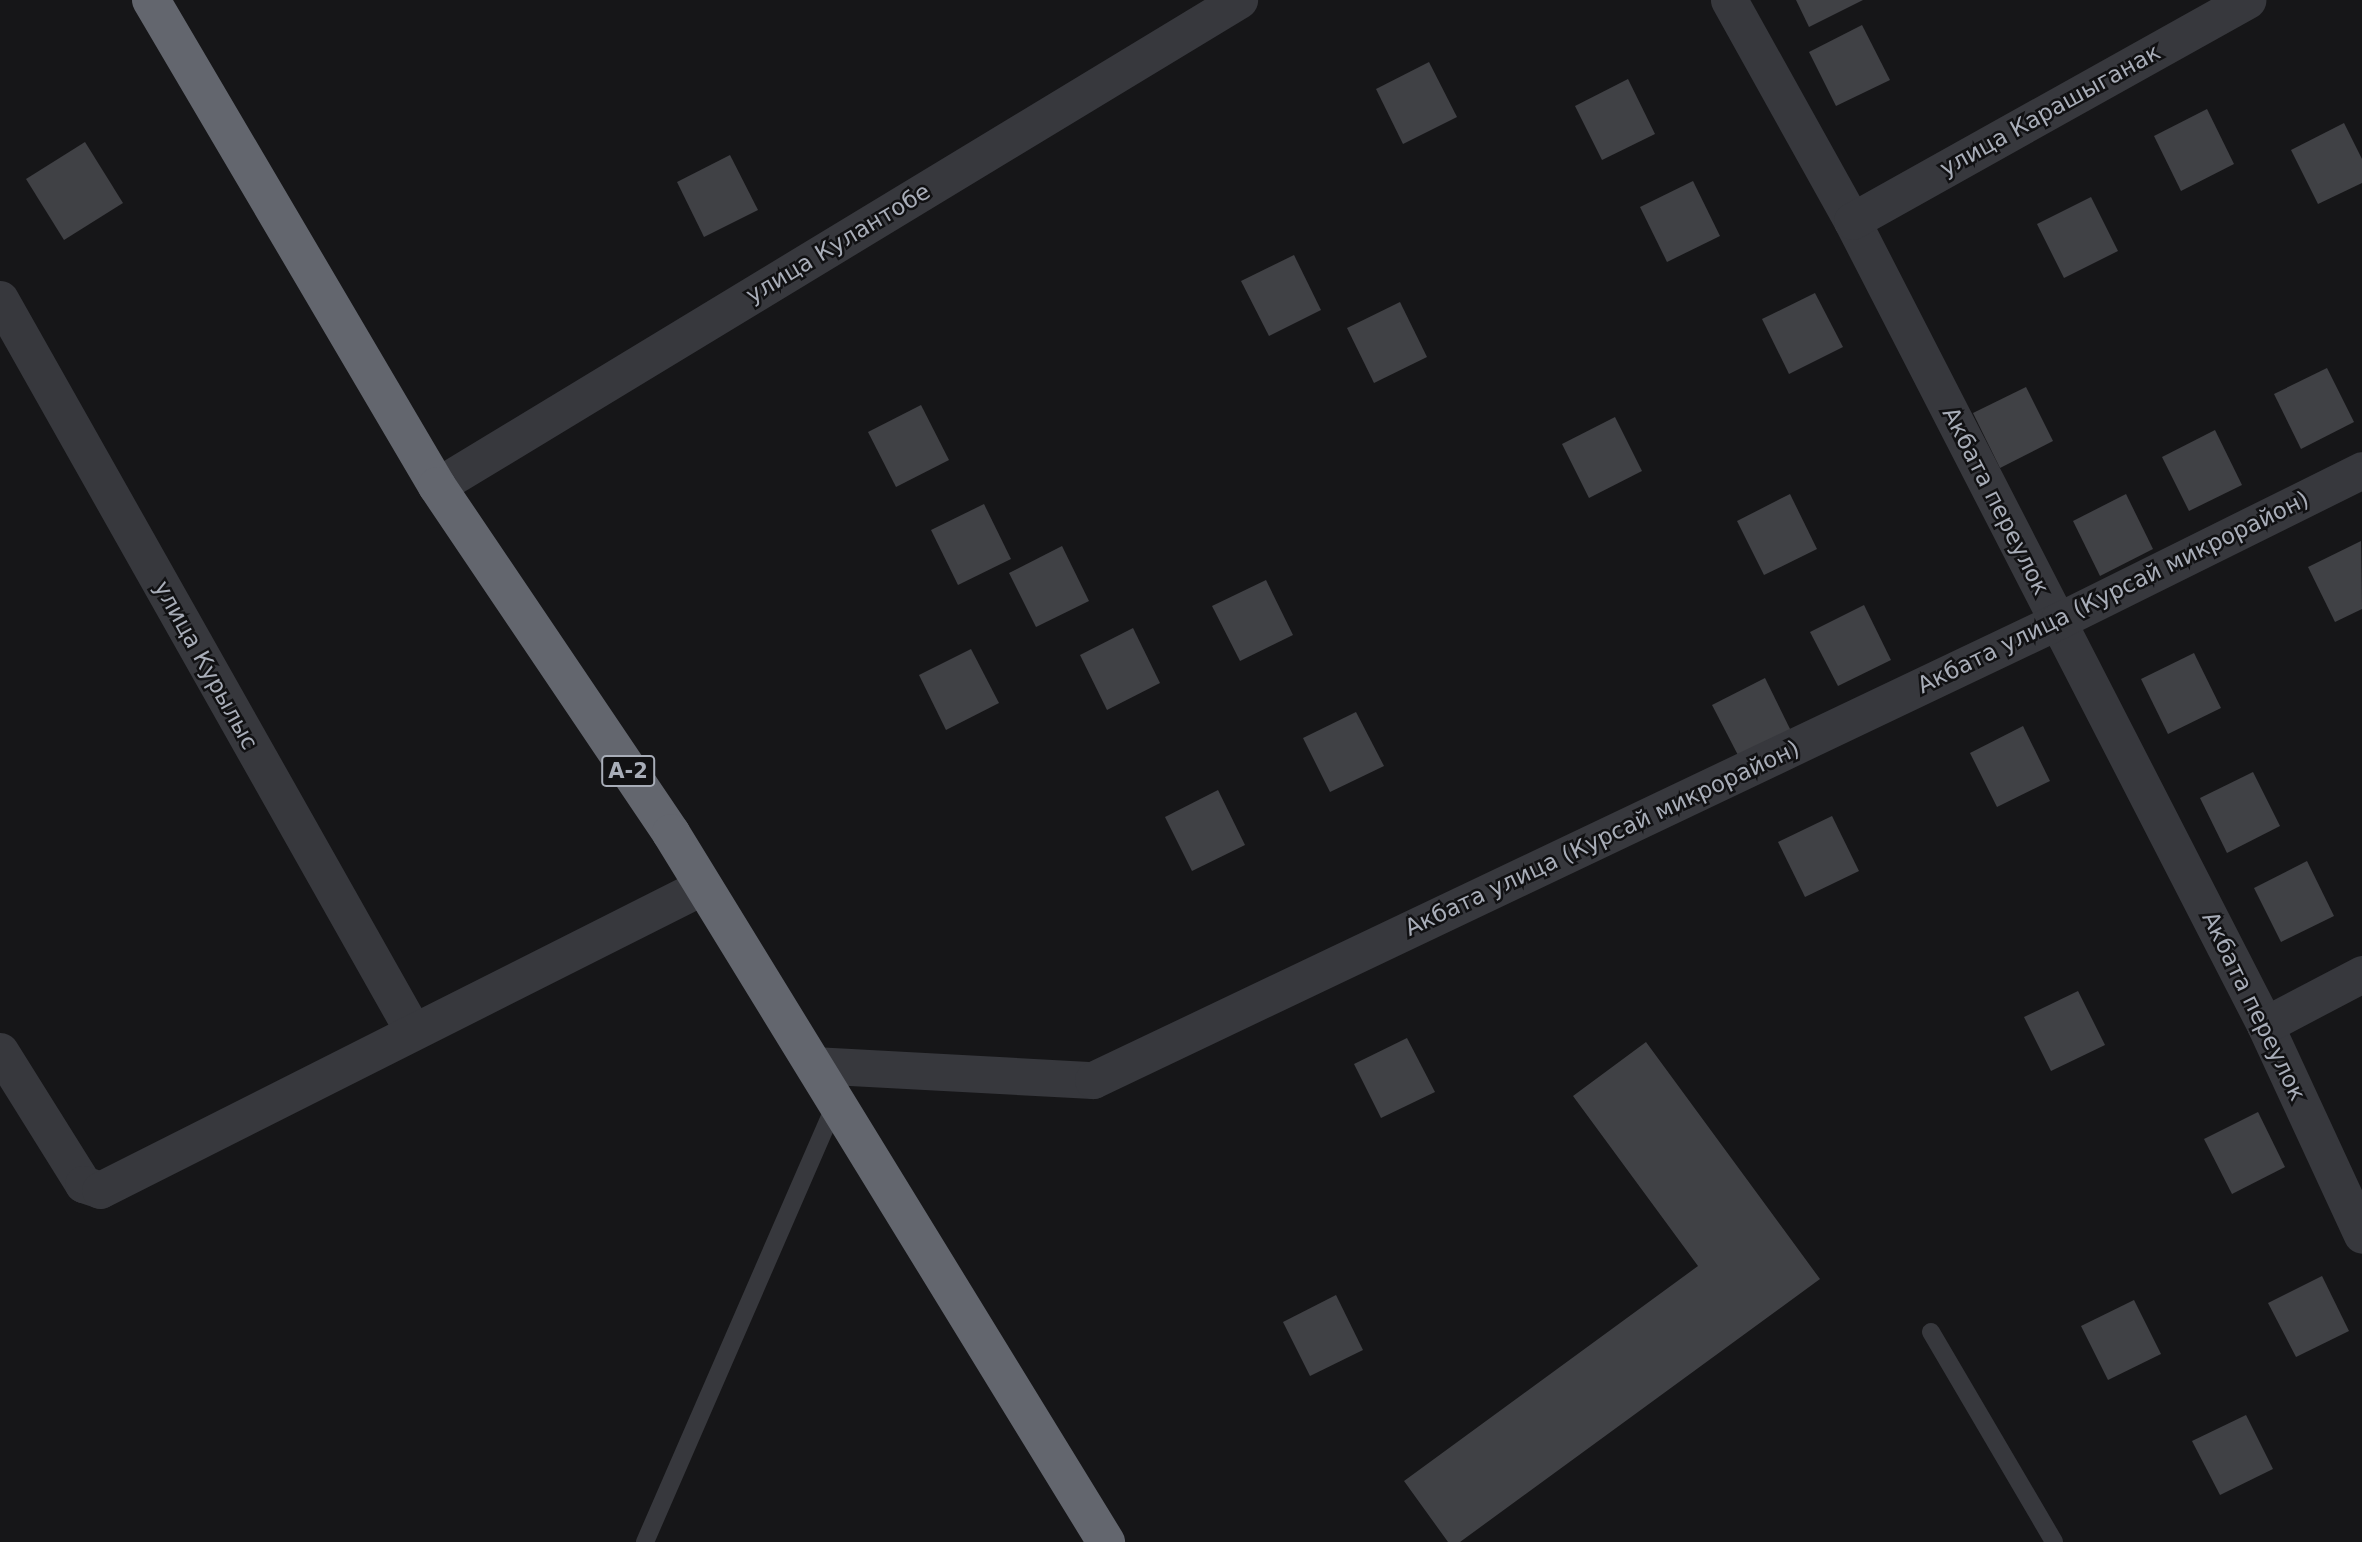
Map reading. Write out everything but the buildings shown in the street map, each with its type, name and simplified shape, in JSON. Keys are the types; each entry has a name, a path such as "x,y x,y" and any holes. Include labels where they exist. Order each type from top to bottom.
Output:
{"highway":[{"name":"A-2","path":"151,0 437,486 703,886 1106,1542"}],"street":[{"name":"улица Кулантобе","path":"437,486 1239,0"},
{"name":"Акбата переулок","path":"1729,0 1852,221 2265,1025 2362,1235"},
{"name":"улица Карашыганак","path":"1852,221 2248,0"},
{"name":"улица Курылыс","path":"0,299 413,1031"},
{"name":"Акбата улица (Курсай микрорайон)","path":"813,1065 1093,1080 2057,621 2362,470"},
{"path":"0,1051 83,1184 100,1190 703,886"},
{"path":"2265,1025 2362,974"}],"lane":[{"path":"645,1542 836,1103"},
{"path":"1931,1332 2054,1542"}]}
